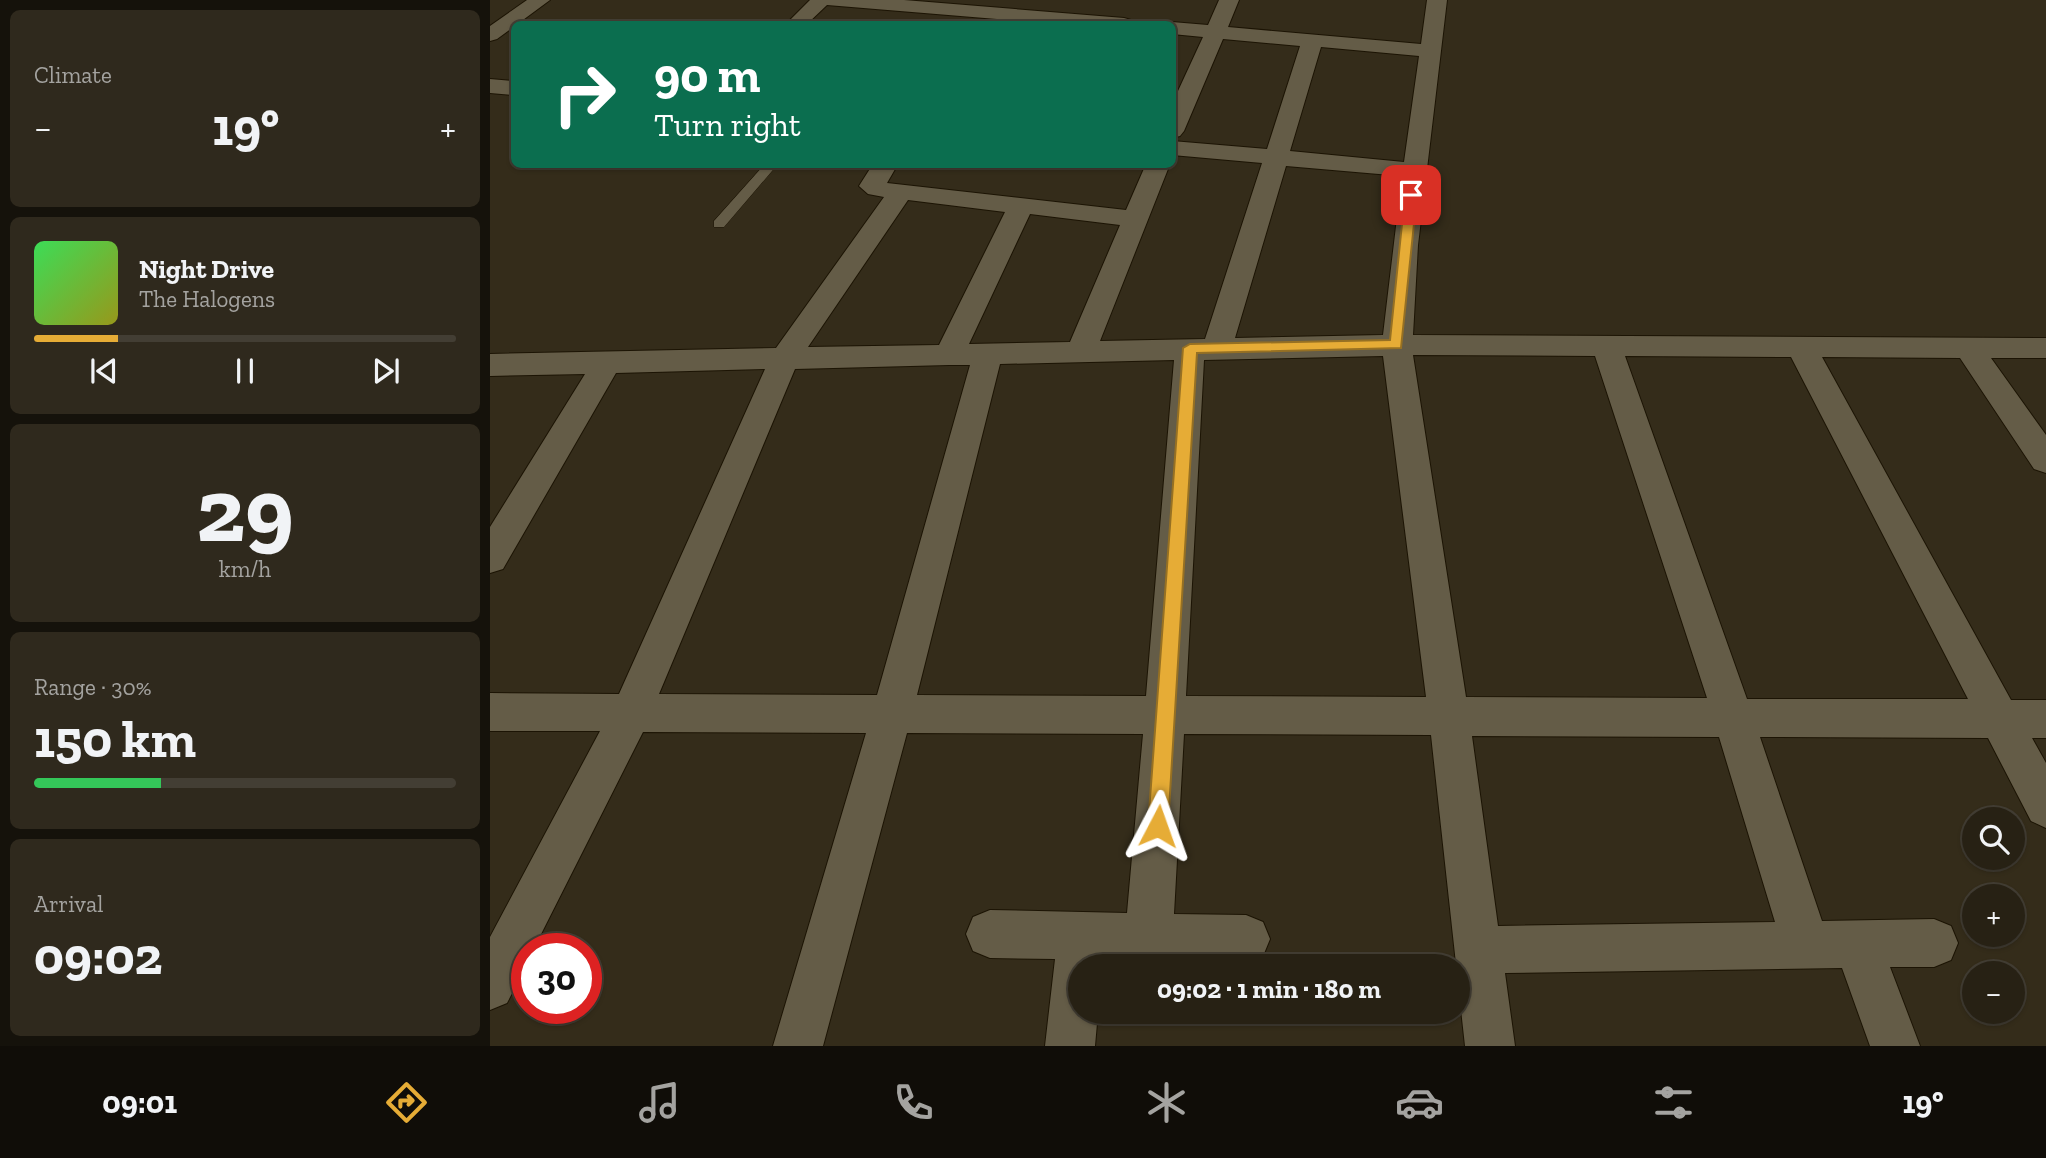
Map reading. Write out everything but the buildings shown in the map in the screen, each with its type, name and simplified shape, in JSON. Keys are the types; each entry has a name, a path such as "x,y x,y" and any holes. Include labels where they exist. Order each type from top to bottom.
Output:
{"street":[{"path":"490,35 540,0"},
{"path":"799,21 821,0"},
{"path":"831,0 913,4 1090,21"},
{"path":"1176,122 1229,0"},
{"path":"1437,0 1414,170 1397,345 1449,716 1490,1046"},
{"path":"898,21 913,4"},
{"path":"1176,29 1432,51"},
{"path":"1149,937 1167,715 1204,348 1274,159 1312,42"},
{"path":"1176,78 1195,80"},
{"path":"490,86 511,88"},
{"path":"1176,148 1414,170"},
{"path":"883,168 872,186 900,193 1137,219"},
{"path":"1080,353 1156,168"},
{"path":"490,986 631,713 784,360 900,193"},
{"path":"949,355 1021,206"},
{"path":"490,365 1397,345 1802,349 2046,348"},
{"path":"1607,347 1733,717 1806,945"},
{"path":"1802,349 2046,806"},
{"path":"1969,349 2046,460"},
{"path":"797,1046 892,714 988,354"},
{"path":"490,558 607,363"},
{"path":"490,712 2046,719"},
{"path":"989,934 1246,939"},
{"path":"1070,1046 1081,936"},
{"path":"1478,950 1934,943"},
{"path":"1857,944 1895,1046"}],"lane":[{"path":"719,224 768,168"}],"route":[{"path":"1158,826 1190,348 1397,345 1411,195"}]}
